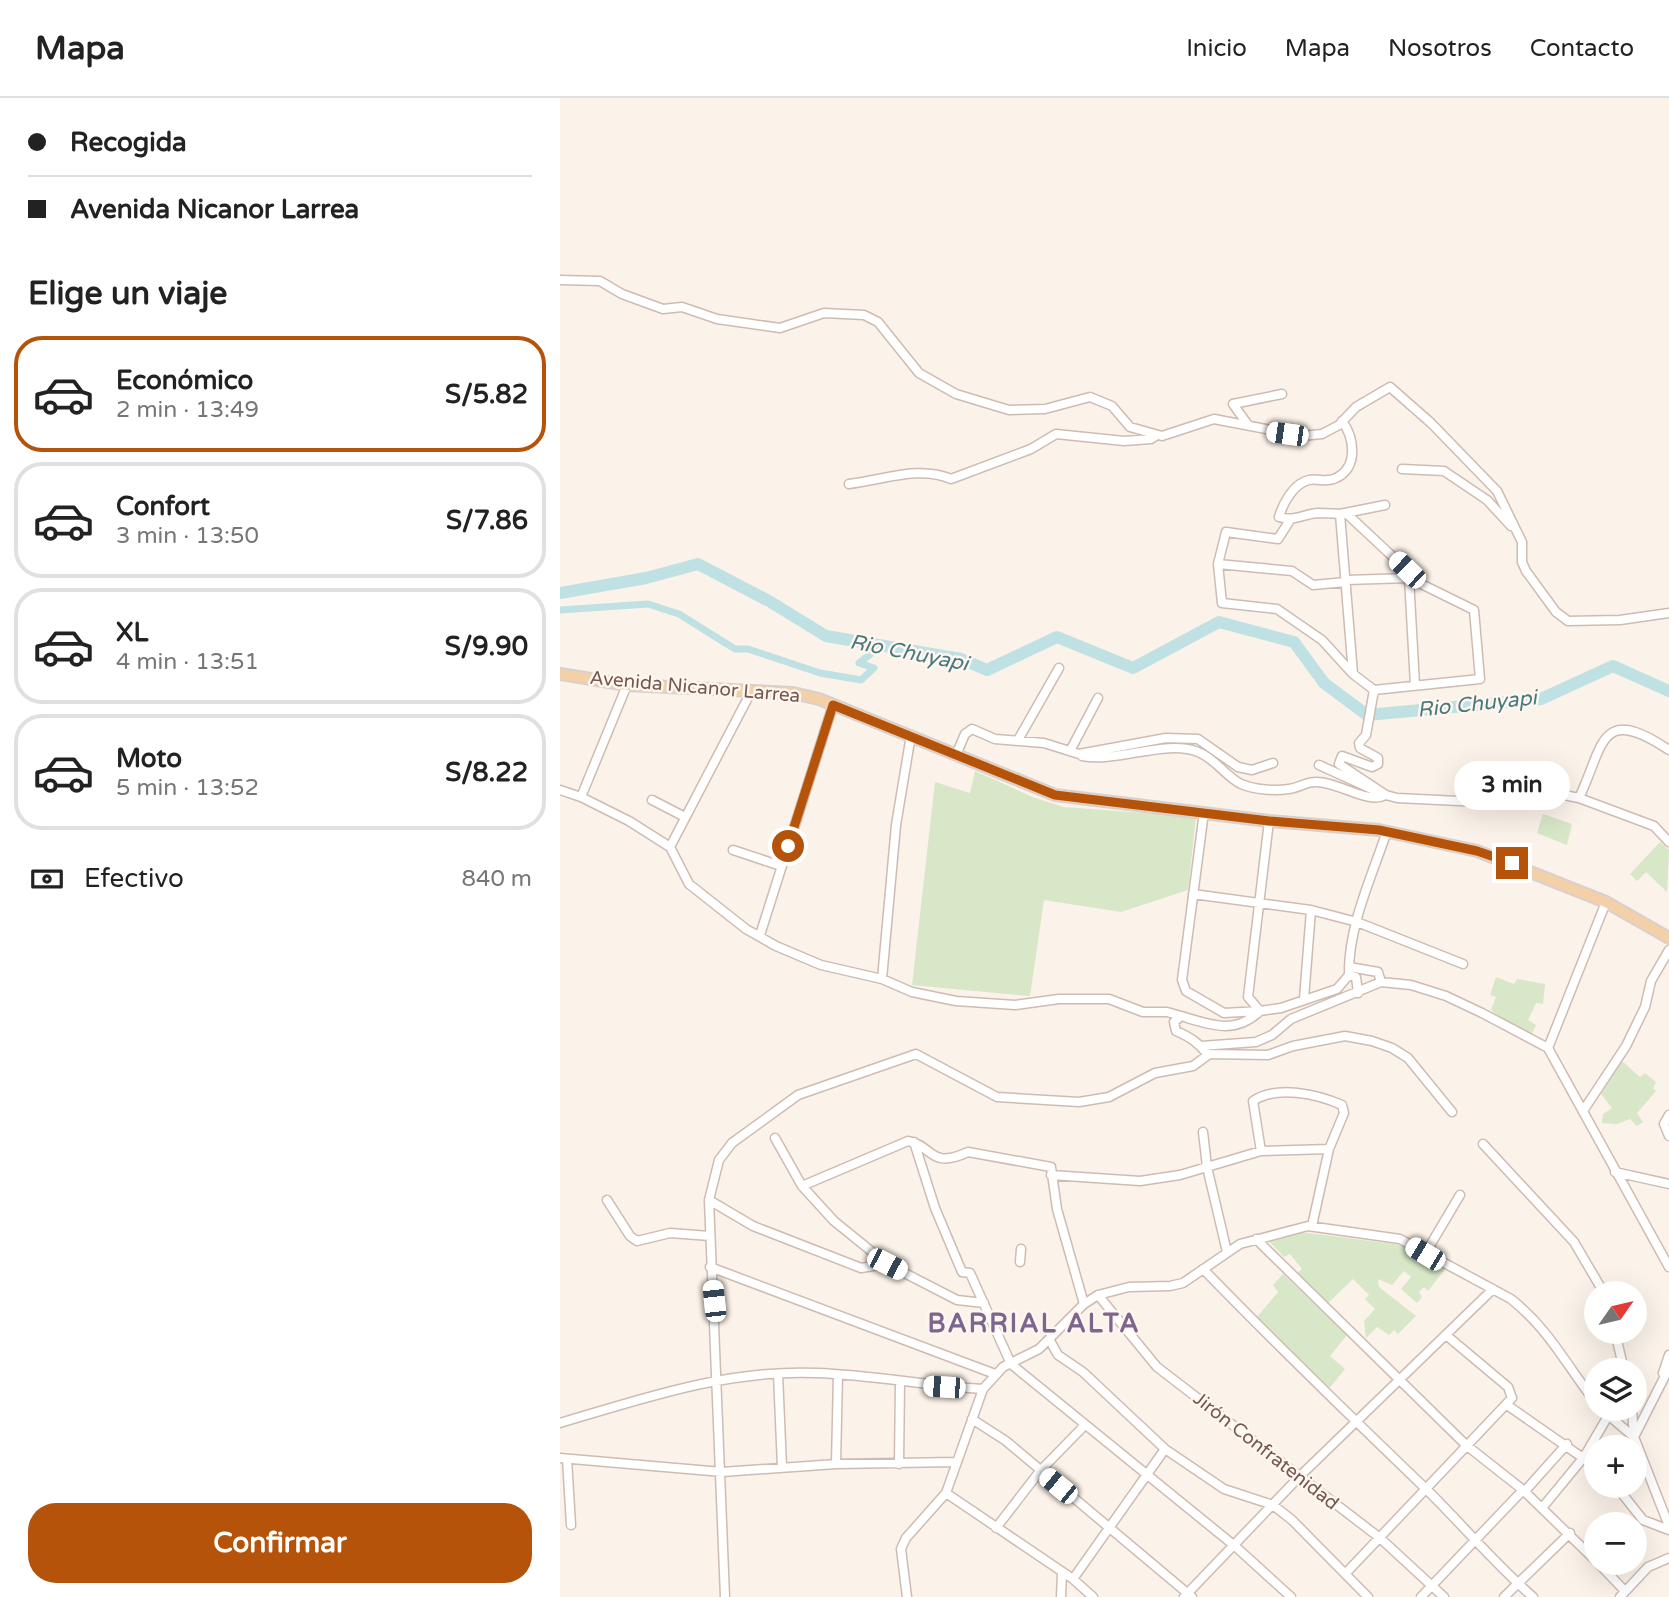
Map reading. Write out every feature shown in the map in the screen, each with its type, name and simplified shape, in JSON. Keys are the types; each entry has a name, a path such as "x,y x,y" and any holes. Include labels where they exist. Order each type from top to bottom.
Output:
{"main road":[{"name":"Avenida Nicanor Larrea","path":"560,674 627,685 793,693 833,705 911,735 1055,795 1269,821 1387,831 1477,851 1606,902 1669,938"}],"street":[{"path":"560,280 600,281 622,294 663,309 682,307 717,319 780,328 824,313 864,315 878,322 919,373 956,394 1009,410 1045,409 1090,397 1112,406 1129,427 1157,435 1172,433 1205,420 1302,436 1332,430 1356,407 1390,387 1431,423 1497,491 1522,542 1522,562 1526,571 1549,604 1568,621 1620,620 1669,612"},
{"path":"1248,425 1233,404 1282,394"},
{"path":"1342,421 1352,442 1352,456 1346,471 1337,478 1307,480 1296,487 1282,505 1279,517 1290,520 1315,513 1352,516 1407,570 1415,685"},
{"path":"849,484 911,472 936,472 951,480 1031,449 1056,434 1124,441 1151,439 1157,435"},
{"path":"1402,468 1444,471 1487,500 1518,533"},
{"path":"1340,514 1385,505"},
{"path":"1340,514 1353,674"},
{"path":"1218,564 1292,571 1312,585 1409,578 1474,610 1480,679 1374,690 1353,674 1322,640 1277,609 1222,603 1218,564 1226,532 1278,539 1290,520"},
{"path":"1018,740 1059,668"},
{"path":"581,797 627,685"},
{"path":"670,847 752,690"},
{"path":"1374,690 1366,720 1366,735 1359,743 1360,748 1378,758 1378,764 1372,767 1342,756 1339,764 1386,795"},
{"path":"1075,752 1098,698"},
{"path":"760,936 833,705"},
{"path":"956,755 965,734 972,729 995,739 1018,740 1075,752 1084,757 1181,747 1213,760 1241,784 1263,789 1290,789 1314,782 1341,786 1368,797 1386,795 1428,801 1500,803 1544,791 1579,799 1654,826 1669,842"},
{"path":"1579,799 1603,739 1614,731 1636,731 1669,750"},
{"path":"882,979 896,825 911,735"},
{"path":"1075,752 1176,737 1207,742 1238,767 1252,770 1273,763"},
{"path":"1319,765 1386,795"},
{"path":"560,790 581,797 629,821 670,847 689,884 746,929 776,946 821,965 882,979 912,992 956,1001 1016,1005 1059,999 1109,999 1143,1012 1167,1012 1212,1026 1232,1027 1250,1021 1260,1011"},
{"path":"652,800 685,817"},
{"path":"1203,812 1182,980 1186,991 1224,1013 1281,1008 1337,989 1349,971 1357,922 1387,831"},
{"path":"1260,1011 1248,997 1269,821"},
{"path":"733,850 781,866"},
{"path":"1194,894 1311,910 1357,922 1463,964"},
{"path":"1548,1048 1606,902"},
{"path":"1304,999 1311,910"},
{"path":"1583,1111 1626,1046 1645,1007 1651,981 1669,950"},
{"path":"1349,971 1370,968 1378,972 1381,982"},
{"path":"1349,971 1356,978 1358,993"},
{"path":"1201,1046 1256,1042 1272,1035 1291,1019 1381,982 1411,985 1446,996 1548,1048 1669,1267"},
{"path":"1181,1016 1174,1022 1176,1031 1201,1046 1208,1054"},
{"path":"725,1597 709,1200 719,1160 732,1143 798,1095 916,1054 997,1097 1079,1102 1109,1097 1155,1073 1193,1066 1208,1054 1268,1055 1293,1046 1345,1036 1372,1041 1392,1048 1408,1058 1452,1112"},
{"path":"1261,1152 1253,1101 1278,1093 1314,1095 1342,1105 1344,1113 1329,1149 1312,1226"},
{"path":"1669,1115 1664,1124 1669,1136"},
{"path":"1203,1132 1207,1167 1227,1252"},
{"path":"775,1138 802,1186 834,1220 887,1264 957,1300 984,1303"},
{"path":"802,1186 908,1141 941,1158 955,1158 968,1152 1051,1167 1057,1209 1084,1304"},
{"path":"914,1142 935,1208 962,1272 970,1273 1011,1364 1236,1547 1291,1597"},
{"path":"1483,1144 1574,1242 1597,1281"},
{"path":"1052,1175 1140,1181 1180,1175 1261,1152 1329,1149"},
{"path":"1615,1172 1669,1184"},
{"path":"1425,1254 1460,1195"},
{"path":"607,1200 637,1241 670,1233 710,1236"},
{"path":"709,1200 753,1226 861,1268 887,1264"},
{"path":"907,1597 901,1549 906,1538 946,1493 983,1389 995,1374 1039,1349 1084,1304 1098,1295 1129,1287 1183,1283 1227,1252 1255,1239 1312,1226 1334,1232 1400,1238 1511,1299 1548,1335 1584,1386"},
{"path":"1255,1239 1466,1445 1524,1491 1584,1548"},
{"path":"1020,1262 1021,1249"},
{"path":"710,1267 995,1374"},
{"path":"1203,1269 1355,1424 1426,1489 1475,1542 1533,1597"},
{"path":"972,1419 1006,1441 1188,1596 1299,1477 1493,1289"},
{"name":"Jirón Confratenidad","path":"1098,1295 1157,1367 1380,1538 1444,1597"},
{"path":"1345,1574 1512,1398 1508,1387 1446,1335"},
{"path":"1049,1339 1058,1355 1083,1372 1166,1449 1224,1489 1273,1505 1292,1520 1367,1597"},
{"path":"1657,1393 1669,1355"},
{"path":"1635,1435 1669,1368"},
{"path":"560,1423 687,1386 778,1374 838,1375 983,1389"},
{"path":"778,1374 782,1467"},
{"path":"836,1464 838,1375"},
{"path":"899,1464 900,1381"},
{"path":"1507,1405 1584,1457 1542,1508"},
{"path":"1614,1421 1632,1435"},
{"path":"996,1528 1040,1471 1084,1426"},
{"path":"1421,1597 1567,1444"},
{"path":"1073,1579 1166,1449"},
{"path":"571,1525 565,1499 564,1458 722,1472 836,1464 956,1462"},
{"path":"1647,1471 1669,1528"},
{"path":"946,1493 1073,1579 1093,1597"},
{"path":"1626,1498 1643,1520 1669,1528"},
{"path":"1504,1597 1570,1533"},
{"path":"1607,1575 1622,1593 1648,1567 1669,1558"},
{"path":"1060,1597 1062,1574"}],"green space":[{"path":"975,771 1035,798 1064,807 1196,817 1188,890 1121,912 1044,900 1030,996 912,985 935,782 970,793"},
{"path":"1543,814 1572,824 1567,845 1537,833"},
{"path":"1660,842 1669,850 1667,892 1646,872 1637,881 1630,874"},
{"path":"1496,977 1514,984 1517,979 1545,984 1543,1004 1536,1003 1528,1020 1536,1025 1532,1033 1537,1040 1513,1027 1491,1010 1496,997 1490,995"},
{"path":"1622,1061 1640,1077 1645,1073 1656,1082 1653,1088 1656,1091 1637,1113 1643,1122 1637,1126 1630,1119 1617,1124 1602,1123 1603,1114 1612,1108 1601,1094"},
{"path":"1288,1233 1309,1233 1401,1245 1445,1269 1428,1291 1424,1287 1419,1292 1422,1297 1417,1303 1401,1289 1411,1277 1404,1271 1392,1285 1378,1279 1379,1287 1416,1316 1398,1334 1394,1330 1389,1335 1377,1327 1366,1338 1364,1321 1375,1309 1365,1299 1369,1295 1353,1279 1328,1303 1297,1273 1302,1269 1290,1254 1284,1257 1267,1239"},
{"path":"1283,1274 1347,1335 1330,1356 1345,1369 1327,1391 1257,1317 1278,1292 1273,1285"}],"waterway":[{"name":"Rio Chuyapi","path":"560,593 646,578 698,564 769,601 826,636 961,659 987,670 1057,637 1133,668 1219,622 1294,642 1324,683 1367,715 1541,699 1613,666 1669,691"},
{"path":"560,610 648,604 679,614 735,649 748,649 820,673 861,680 874,668 859,663 881,646"}],"district":[{"name":"BARRIAL ALTA","path":"1034,1323"}],"route":[{"path":"788,846 833,705 1055,795 1269,821 1379,830 1477,851 1512,863"}]}
